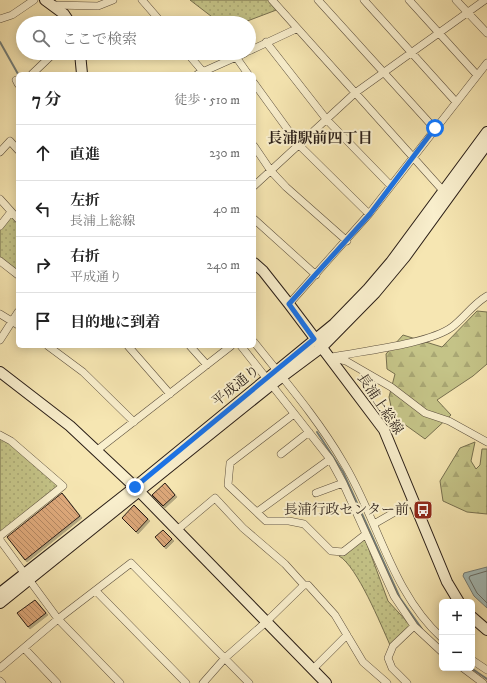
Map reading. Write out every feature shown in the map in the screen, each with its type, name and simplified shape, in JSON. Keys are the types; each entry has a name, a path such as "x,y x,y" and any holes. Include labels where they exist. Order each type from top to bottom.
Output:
{"street":[{"path":"0,19 12,15 34,0"},
{"path":"50,3 98,6 113,0"},
{"path":"142,0 156,16"},
{"path":"272,0 296,29 356,93 446,194"},
{"path":"318,0 435,128"},
{"path":"364,0 456,102"},
{"path":"409,0 477,75"},
{"path":"456,0 487,33"},
{"path":"256,184 356,93 385,74 485,0"},
{"path":"50,3 65,16"},
{"path":"256,47 296,29"},
{"path":"266,42 327,120 391,186"},
{"path":"34,72 46,60"},
{"path":"81,60 82,72"},
{"path":"193,60 201,72"},
{"path":"204,72 230,60"},
{"path":"238,60 247,72"},
{"path":"289,304 370,214 435,128 487,63"},
{"path":"256,86 299,145 370,214"},
{"name":"平成通り","path":"279,374 322,347 375,293 395,269 487,132"},
{"path":"0,152 10,141 16,148"},
{"name":"平成通り","path":"0,603 28,576 279,374 314,339 334,324 368,289 487,144"},
{"path":"256,149 271,171 286,187 347,241"},
{"path":"0,199 16,217"},
{"path":"0,226 12,212"},
{"path":"256,221 316,275"},
{"path":"0,261 16,273"},
{"name":"長浦上総線","path":"256,265 263,271 289,304 384,430 447,582 457,599"},
{"path":"330,357 436,336 453,326 487,296"},
{"path":"0,314 15,323 0,340"},
{"path":"256,345 343,462 405,593 424,620 439,635"},
{"path":"51,348 83,372 134,422"},
{"path":"130,348 170,394"},
{"path":"192,348 207,365"},
{"path":"96,451 228,348"},
{"path":"243,348 330,459 343,483 394,596 414,626 439,649"},
{"path":"330,357 346,361 391,387 425,412 449,421 487,442"},
{"path":"0,372 40,401 70,426 137,489 326,683"},
{"path":"294,414 230,463 228,485 266,521 289,521 304,524 331,551 343,552 366,534"},
{"path":"281,454 309,432"},
{"path":"0,435 11,441 62,486 0,536"},
{"path":"257,512 330,459"},
{"path":"316,493 343,483"},
{"path":"177,530 215,498 243,528 285,564 304,585 308,585 334,615 363,662 387,683"},
{"path":"360,523 372,521 414,501"},
{"path":"0,540 28,576 58,619 120,683"},
{"path":"0,668 58,619 131,563 225,658 246,682"},
{"name":"平成通り","path":"0,593 28,576"},
{"path":"203,683 225,658 266,622 304,585"},
{"path":"96,590 186,683"},
{"path":"475,620 487,630"},
{"path":"407,683 392,668 388,658 393,646 414,626"},
{"path":"313,669 347,635"},
{"path":"24,648 57,683"},
{"path":"475,662 487,670"},
{"path":"467,671 483,683"}],"green space":[{"path":"190,0 271,0 279,9 256,18 256,16 211,16"},
{"path":"11,212 16,217 16,273 0,261 0,226"},
{"path":"477,311 487,312 487,364 473,376 437,400 451,415 425,439 393,416 389,397 395,374 387,369 386,354 403,335 442,347"},
{"path":"0,435 63,486 0,536"},
{"path":"475,442 471,461 476,469 480,465 482,449 487,449 487,514 467,512 443,501 440,481 460,448"},
{"path":"362,539 365,539 388,601 410,625 390,645 361,583 346,562 339,556 345,554"}],"water":[{"path":"487,567 487,608 474,596 463,576 464,573"}],"building":[{"path":"165,483 175,495 163,506 152,495"},
{"path":"62,493 80,516 25,560 7,537"},
{"path":"134,505 148,519 136,532 122,518"},
{"path":"163,530 172,539 164,547 155,537"},
{"path":"35,600 46,613 28,627 17,613"}],"waterway":[{"path":"0,42 17,72"},
{"path":"317,432 343,472 400,598 422,629"},
{"path":"475,671 487,679"}],"place":[{"name":"長浦行政センター前","path":"423,510"}],"district":[{"name":"長浦駅前四丁目","path":"320,138"}],"route":[{"path":"135,487 314,339 289,304 370,214 435,128"}]}
